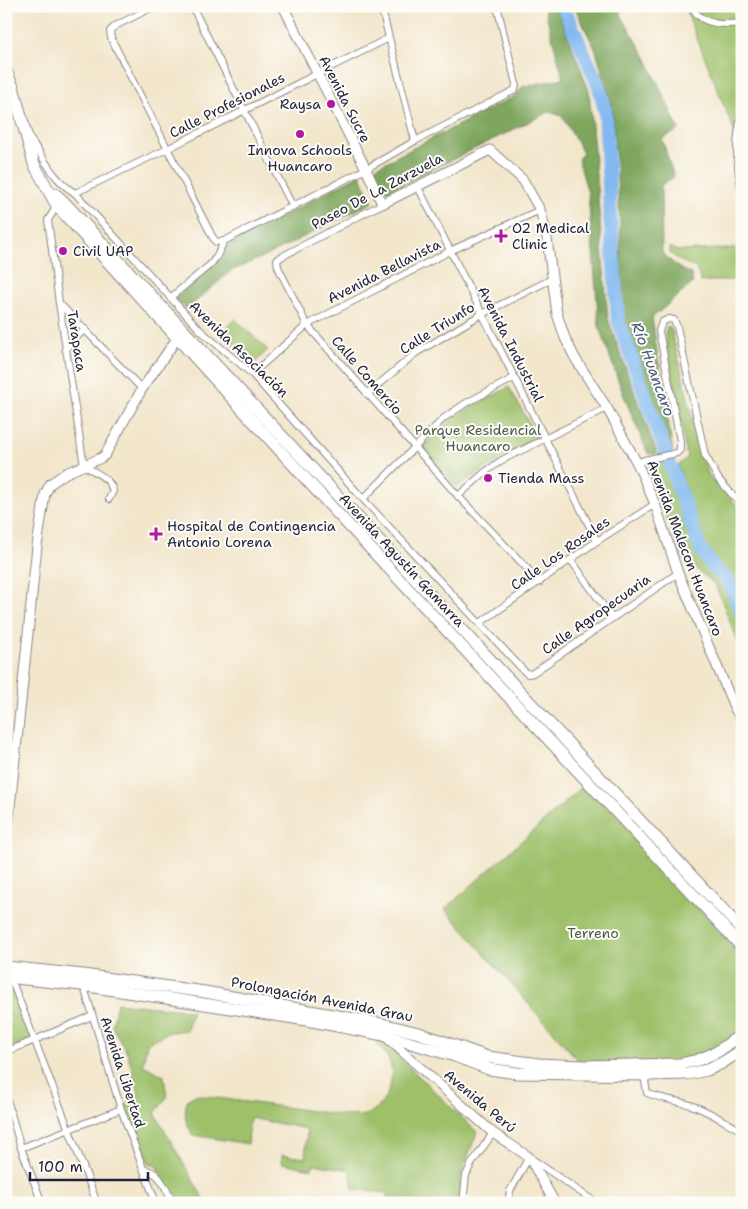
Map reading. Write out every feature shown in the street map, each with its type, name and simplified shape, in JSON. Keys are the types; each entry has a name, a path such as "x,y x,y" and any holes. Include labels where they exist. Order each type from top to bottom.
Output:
{"highway":[{"name":"Avenida Agustín Gamarra","path":"6,71 34,164 57,206 421,584 662,851 742,947"},
{"name":"Avenida Agustín Gamarra","path":"47,188 63,200 412,593 662,851 742,930"},
{"path":"412,593 421,584"},
{"name":"Prolongación Avenida Grau","path":"8,972 205,992 383,1029 419,1034 487,1057 538,1069 583,1066 645,1072 681,1069 707,1070 742,1050"},
{"name":"Prolongación Avenida Grau","path":"681,1069 714,1053 742,1034"}],"street":[{"path":"155,6 115,26 110,31 111,38 212,236 216,242 224,241"},
{"path":"192,6 293,206"},
{"name":"Avenida Sucre","path":"283,6 382,204"},
{"path":"381,6 415,141"},
{"name":"Paseo De La Zarzuela","path":"224,241 366,170 415,141 515,90 516,84 497,6"},
{"path":"694,6 693,9 697,16 708,21 722,24 742,23"},
{"name":"Calle Profesionales","path":"75,193 389,38"},
{"path":"742,115 736,153 742,193"},
{"name":"Avenida Asociación","path":"26,134 63,186 75,193 202,331 252,374 363,499 528,674"},
{"name":"Paseo De La Zarzuela","path":"277,260 417,185 490,150"},
{"name":"Avenida Malecon Huancaro","path":"490,150 523,180 540,210 546,231 557,314 564,338 641,462 678,573 735,709 742,720"},
{"name":"Avenida Industrial","path":"417,185 596,541"},
{"name":"Tarapaca","path":"57,206 48,220 65,349 84,466"},
{"name":"Avenida Bellavista","path":"252,374 307,325 450,251 540,210"},
{"path":"170,298 211,264 224,241"},
{"name":"Calle Comercio","path":"277,260 278,267 307,325 458,496 540,582"},
{"name":"Calle Triunfo","path":"366,394 416,353 482,314 552,279"},
{"path":"59,303 142,389"},
{"path":"641,462 677,453 680,450 680,441 659,331 662,322 669,319 674,320 705,455 719,480 742,505"},
{"path":"65,349 85,328"},
{"path":"6,846 37,546 45,494 50,484 66,473 105,455 142,389 180,334"},
{"path":"363,499 444,418 466,403 514,378"},
{"path":"458,496 502,460 607,408"},
{"path":"84,466 111,484 113,491 109,498"},
{"name":"Calle Los Rosales","path":"480,623 596,541 654,504"},
{"path":"571,560 612,618"},
{"name":"Calle Agropecuaria","path":"528,674 533,673 678,573"},
{"path":"8,972 97,1203"},
{"name":"Avenida Libertad","path":"83,980 92,1016 121,1109 156,1203"},
{"path":"6,1052 92,1016"},
{"name":"Avenida Perú","path":"383,1029 493,1133 599,1203"},
{"path":"645,1072 646,1093 659,1098 668,1098 696,1106 742,1131"},
{"path":"6,1096 21,1148 42,1203"},
{"path":"21,1148 121,1109"},
{"path":"463,1203 466,1175 493,1133"},
{"path":"508,1203 510,1191 529,1157"},
{"path":"529,1157 555,1203"},
{"path":"144,1170 151,1170 156,1173 173,1203"}],"green space":[{"path":"544,6 556,6 589,90 608,319 657,454 648,454 623,394 599,326 588,193 578,159 583,153 562,116 549,112 389,191 382,187 374,168 517,95 522,87 563,78"},
{"path":"574,6 620,6 621,15 646,57 679,130 662,139 674,177 661,185 662,253 679,268 691,274 693,283 652,318 673,453 670,454 625,324 621,305 620,221 612,105 596,51"},
{"path":"684,6 732,6 738,54 742,61 742,106 737,118 735,133"},
{"path":"360,174 373,202 268,255 231,271 187,309 174,299 223,255 228,245"},
{"path":"670,247 678,251 742,248 742,279 701,282 696,268 679,260 670,253"},
{"path":"235,319 268,350 254,364 221,333"},
{"path":"667,326 671,328 701,453 709,476 742,511 742,595 735,580 704,547 678,465 687,458 665,335"},
{"name":"Parque Residencial Huancaro","path":"509,387 537,437 457,487 422,447 454,417"},
{"path":"665,463 699,555 724,582 736,604 742,624 742,652 715,584 683,559 647,470 650,466"},
{"name":"Terreno","path":"588,782 742,958 742,1029 714,1053 680,1064 583,1066 445,909"},
{"path":"6,978 8,978 34,1041 6,1052"},
{"path":"117,1003 192,1011 187,1030 167,1033 147,1043 143,1065 164,1076 167,1097 155,1113 206,1203 178,1203 155,1164 149,1164 126,1105 139,1093 127,1052 112,1027"},
{"path":"375,1041 383,1042 477,1132 462,1172 457,1203 389,1203 386,1193 353,1189 350,1170 314,1164 312,1169 282,1163 282,1155 305,1158 307,1129 250,1118 248,1144 193,1135 188,1126 185,1113 186,1104 188,1099 196,1095 349,1116 365,1115 372,1112 386,1096 392,1075 389,1060"}],"waterway":[{"name":"Río Huancaro","path":"563,6 599,87 605,111 618,320 700,548 712,566 728,581 742,612"}],"place":[{"name":"Raysa","path":"331,104"},
{"name":"Innova Schools Huancaro","path":"300,134"},
{"name":"O2 Medical Clinic","path":"501,236"},
{"name":"Civil UAP","path":"63,251"},
{"name":"Tienda Mass","path":"488,478"},
{"name":"Hospital de Contingencia Antonio Lorena","path":"156,534"}]}
